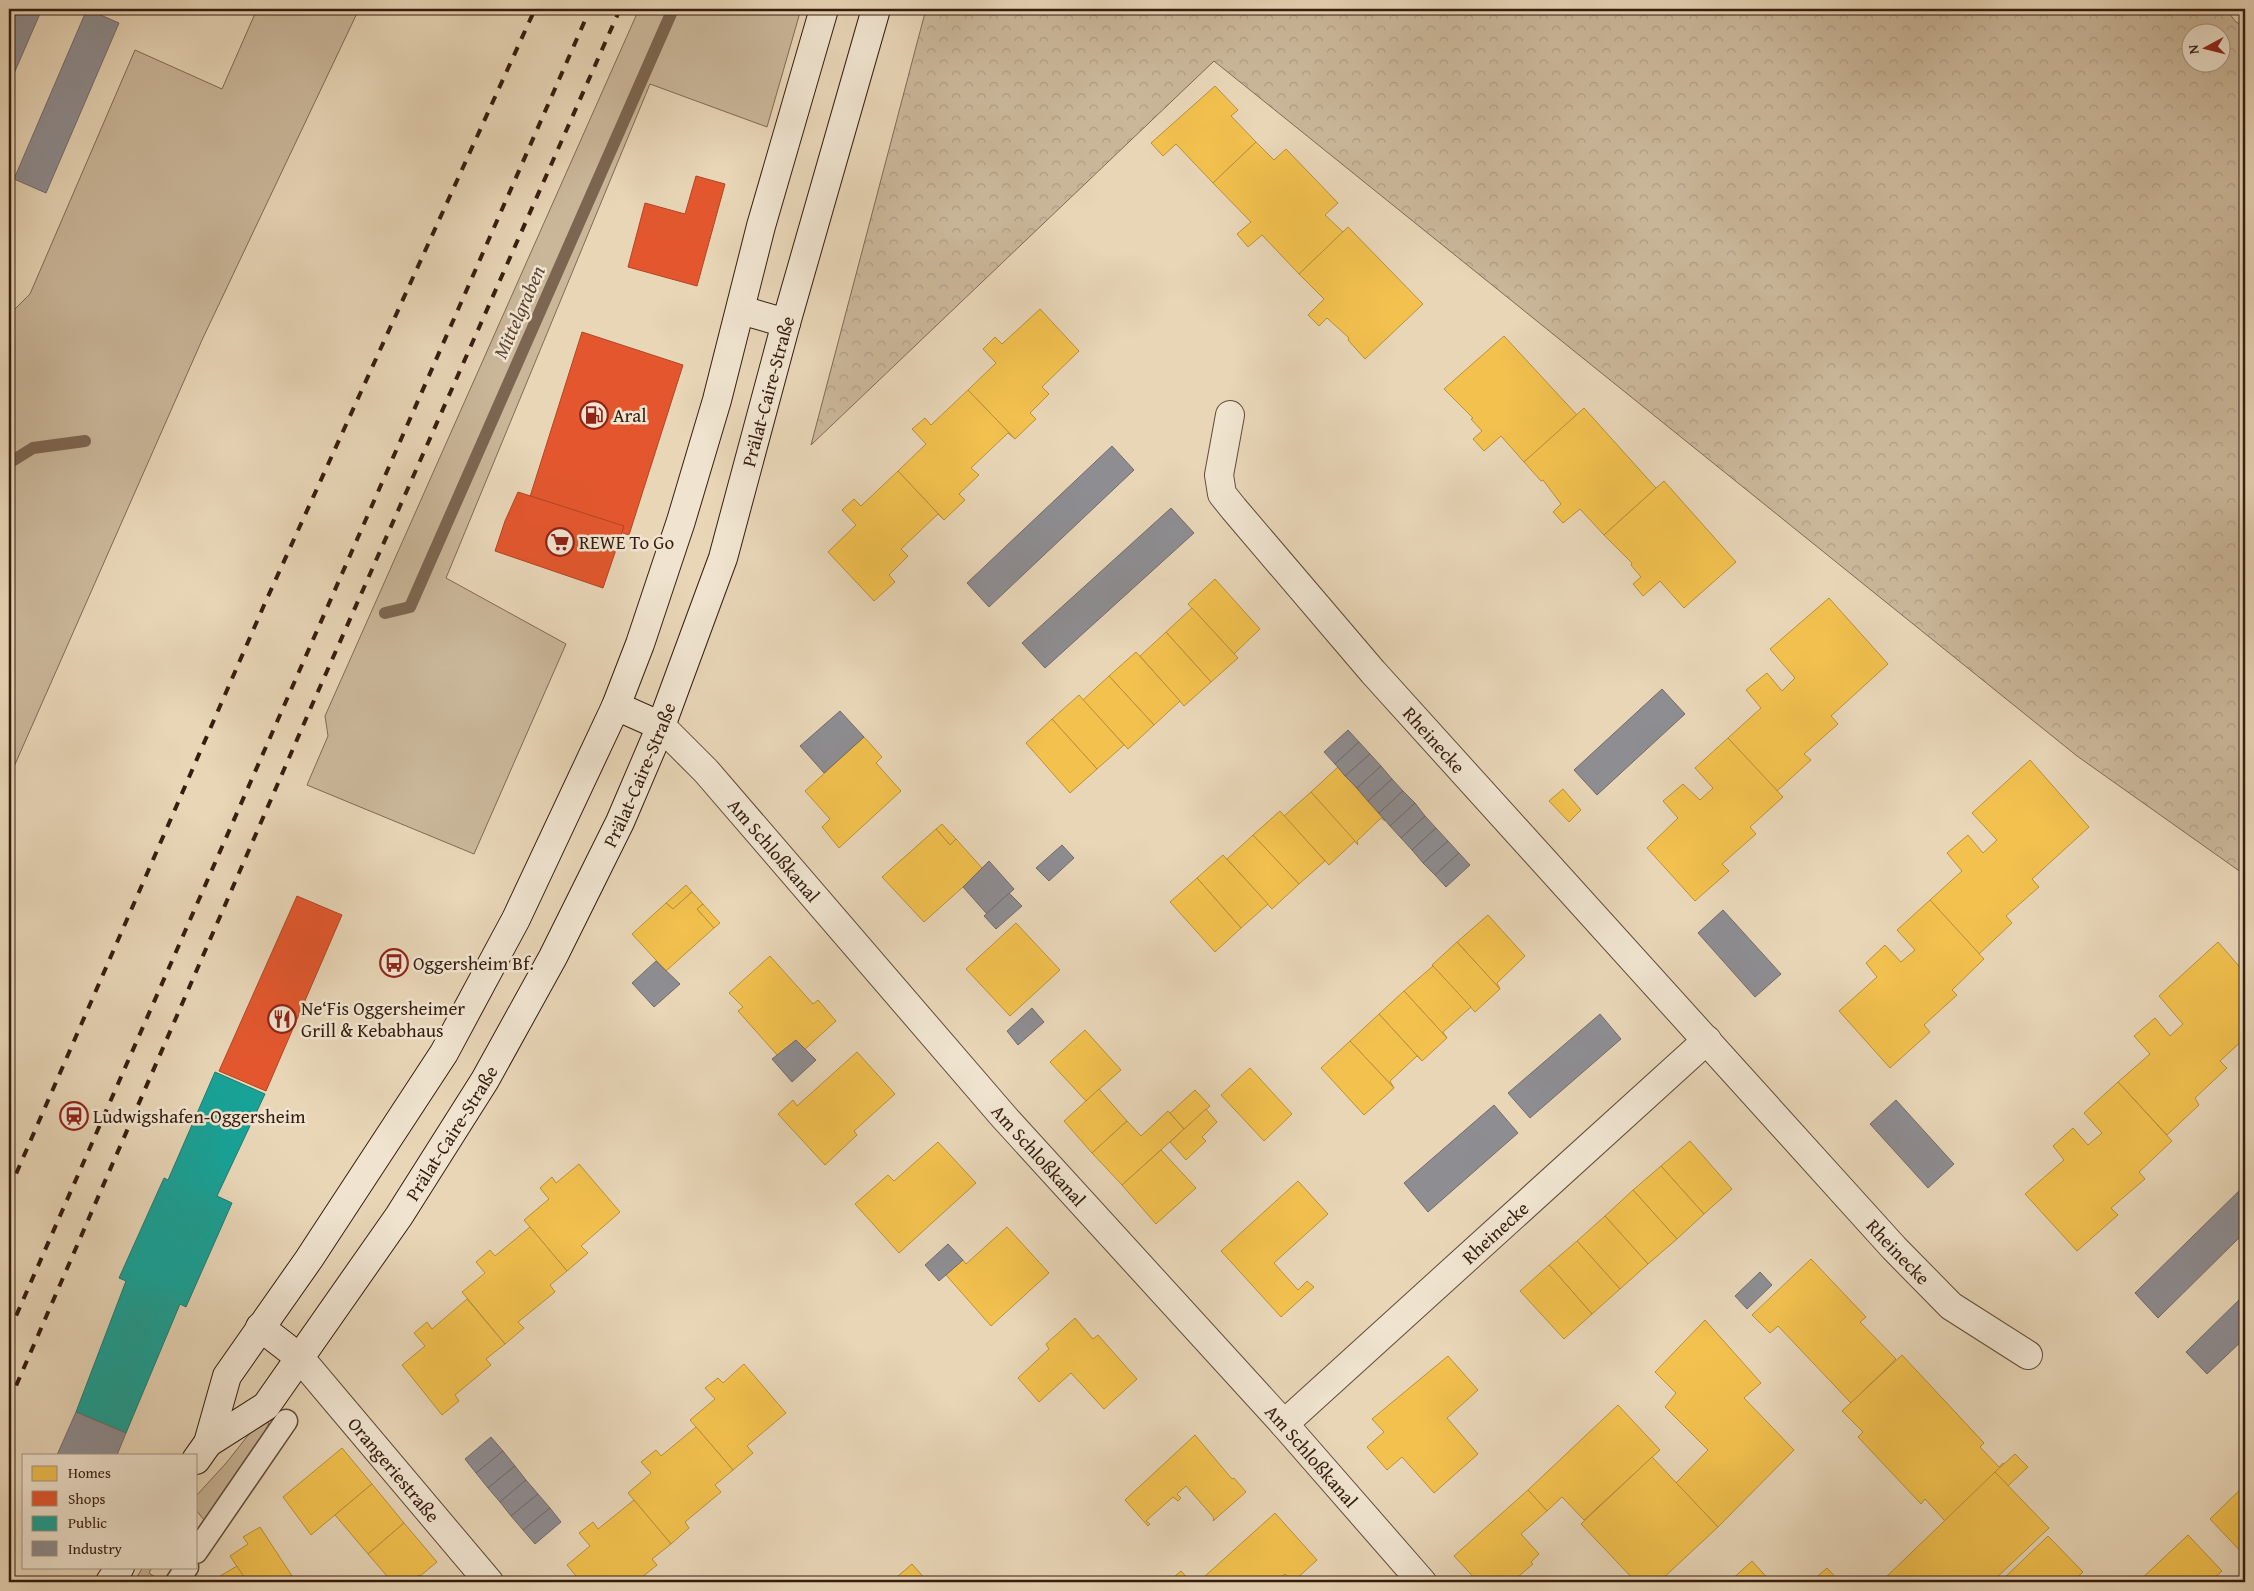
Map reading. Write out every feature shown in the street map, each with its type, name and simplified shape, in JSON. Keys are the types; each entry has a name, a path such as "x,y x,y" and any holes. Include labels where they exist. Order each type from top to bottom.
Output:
{"street":[{"name":"Prälat-Caire-Straße","path":"202,1452 227,1376 309,1259 444,1053 516,919 616,706 640,644 681,521 741,310 761,226 824,9"},
{"name":"Prälat-Caire-Straße","path":"202,1452 266,1406 399,1216 484,1080 553,957 620,822 661,726 723,558 786,323 876,9"},
{"path":"741,310 786,323"},
{"name":"Rheinecke","path":"1230,415 1219,475 1222,494 1373,672 1894,1248 1951,1306 2028,1355"},
{"path":"616,706 661,726"},
{"name":"Am Schloßkanal","path":"661,726 706,771 1004,1117 1284,1424 1422,1582"},
{"name":"Rheinecke","path":"1284,1424 1707,1040"},
{"name":"Orangeriestraße","path":"260,1327 300,1358 489,1582"},
{"path":"110,1582 119,1568"}],"lane":[{"path":"199,1541 286,1421"},
{"path":"177,1582 185,1568"}],"green space":[{"path":"257,9 359,9 202,340 9,778 9,315 30,294 135,50 222,89"},
{"path":"639,9 801,9 767,127 650,84 446,578 566,644 474,854 307,785 328,736 325,716"},
{"path":"926,9 2226,9 2235,21 2245,28 2245,875 2077,756 1214,61 811,445"},
{"path":"261,1419 269,1423 257,1449 208,1525 198,1512 198,1494 227,1462"},
{"path":"142,1568 152,1568 149,1573 160,1580 159,1582 134,1582"}],"building: Homes":[{"path":"1215,86 1238,110 1231,116 1256,142 1213,183 1176,144 1163,156 1151,143"},
{"path":"1256,142 1274,160 1286,149 1338,203 1325,215 1343,232 1299,274 1262,235 1248,247 1237,234 1251,222 1213,183"},
{"path":"1348,227 1423,304 1365,359 1348,340 1349,338 1327,318 1319,326 1308,315 1324,299 1299,274"},
{"path":"1040,309 1079,351 1042,387 1049,394 1030,413 1036,419 1015,439 968,390 996,363 983,349 995,337 1002,344"},
{"path":"1504,336 1577,415 1524,462 1501,436 1484,451 1473,439 1482,431 1471,419 1473,418 1444,389"},
{"path":"968,390 1015,439 1008,433 971,468 979,475 959,494 965,500 944,520 898,471 926,444 912,429 925,418 931,425"},
{"path":"1584,408 1656,488 1604,535 1580,509 1563,523 1553,512 1561,504 1543,480 1541,481 1524,462"},
{"path":"898,471 944,520 938,514 901,549 908,556 889,575 895,582 874,601 828,552 856,525 842,510 854,499 861,506"},
{"path":"1664,481 1736,562 1684,608 1660,581 1643,596 1633,584 1641,577 1631,565 1632,563 1604,535"},
{"path":"1215,579 1260,629 1234,654 1188,604"},
{"path":"1829,598 1888,664 1831,716 1838,724 1804,754 1811,760 1777,791 1728,738 1761,708 1746,690 1767,673 1782,691 1795,678 1770,649"},
{"path":"1192,608 1238,658 1211,682 1166,632"},
{"path":"1166,632 1211,682 1184,706 1140,656"},
{"path":"1136,652 1180,701 1154,725 1109,676"},
{"path":"1109,676 1154,725 1128,749 1083,700"},
{"path":"1079,695 1124,745 1097,769 1052,719"},
{"path":"1052,719 1097,769 1070,793 1026,743"},
{"path":"864,737 882,757 876,763 901,791 839,848 822,827 830,819 805,791"},
{"path":"1728,738 1783,797 1750,827 1756,834 1722,864 1729,871 1695,901 1647,848 1678,818 1663,801 1683,784 1700,800 1713,788 1695,768"},
{"path":"2030,760 2089,827 2032,879 2039,887 2006,916 2012,923 1979,954 1930,900 1962,871 1947,853 1968,835 1983,853 1997,840 1972,813"},
{"path":"1338,767 1385,821 1381,818 1357,841 1358,845 1311,792"},
{"path":"1563,789 1581,810 1569,822 1549,801"},
{"path":"1311,792 1355,841 1329,865 1284,816"},
{"path":"1280,811 1325,861 1299,884 1253,835"},
{"path":"942,824 956,839 950,845 936,829"},
{"path":"936,829 950,845 956,839 983,869 924,922 882,877"},
{"path":"1253,835 1299,884 1272,909 1227,859"},
{"path":"1223,855 1268,904 1241,928 1197,878"},
{"path":"1197,878 1241,928 1215,952 1170,902"},
{"path":"686,885 692,892 673,909 666,903"},
{"path":"692,892 703,904 697,909 714,928 666,971 632,934 666,903 673,909"},
{"path":"1930,900 1984,959 1952,990 1957,995 1924,1025 1930,1032 1890,1068 1839,1011 1877,977 1866,963 1885,945 1901,962 1915,950 1897,930"},
{"path":"703,904 720,923 714,928 697,909"},
{"path":"1488,915 1525,956 1497,983 1500,989 1457,942"},
{"path":"1016,923 1060,970 1010,1016 966,969"},
{"path":"1457,942 1500,989 1475,1012 1432,965"},
{"path":"2218,942 2245,973 2245,1038 2220,1061 2227,1068 2195,1098 2199,1105 2167,1135 2118,1082 2150,1054 2134,1036 2155,1018 2170,1036 2183,1024 2159,996"},
{"path":"770,956 813,1004 818,1000 836,1021 804,1050 796,1040 778,1056 738,1011 743,1007 729,993"},
{"path":"1433,966 1471,1007 1443,1032 1447,1038 1404,991"},
{"path":"1404,991 1447,1038 1422,1061 1379,1014"},
{"path":"1379,1014 1422,1061 1417,1056 1390,1081 1394,1088 1350,1041"},
{"path":"1085,1030 1121,1070 1086,1101 1050,1062"},
{"path":"1350,1041 1394,1088 1364,1115 1321,1068"},
{"path":"857,1052 895,1094 854,1131 857,1135 825,1165 778,1114 793,1100 797,1106"},
{"path":"1250,1068 1292,1114 1264,1141 1221,1095"},
{"path":"2118,1082 2172,1141 2139,1172 2145,1179 2111,1208 2118,1215 2077,1251 2025,1194 2064,1160 2053,1146 2073,1128 2088,1145 2102,1133 2084,1113"},
{"path":"1099,1089 1127,1121 1092,1153 1064,1121"},
{"path":"1195,1090 1210,1106 1184,1129 1170,1113"},
{"path":"1206,1109 1217,1122 1202,1137 1206,1141 1186,1160 1170,1142"},
{"path":"1168,1111 1184,1129 1122,1185 1092,1153 1127,1121 1141,1136"},
{"path":"1690,1141 1732,1189 1704,1214 1661,1166"},
{"path":"938,1142 976,1183 899,1253 855,1204 888,1175 894,1181"},
{"path":"1161,1150 1196,1188 1156,1224 1122,1185"},
{"path":"579,1164 620,1212 581,1246 588,1253 567,1271 524,1220 549,1199 540,1188 552,1177 556,1183"},
{"path":"1661,1166 1704,1214 1677,1239 1633,1190"},
{"path":"1298,1181 1328,1214 1274,1263 1298,1290 1307,1281 1314,1287 1281,1317 1221,1251"},
{"path":"1633,1190 1677,1239 1648,1264 1605,1216"},
{"path":"1605,1216 1648,1264 1620,1289 1577,1241"},
{"path":"530,1227 567,1271 550,1285 555,1292 518,1322 524,1328 505,1344 462,1292 485,1273 476,1262 490,1250 495,1256"},
{"path":"1007,1227 1049,1273 991,1326 946,1275 963,1260 966,1264"},
{"path":"1577,1241 1620,1289 1592,1314 1549,1265"},
{"path":"1811,1259 1866,1317 1860,1322 1896,1359 1851,1403 1778,1326 1770,1333 1752,1315"},
{"path":"1549,1265 1592,1314 1564,1339 1520,1291"},
{"path":"467,1299 505,1344 486,1359 491,1365 455,1395 459,1401 442,1415 402,1365 425,1346 414,1333 427,1322 432,1329"},
{"path":"1075,1318 1093,1339 1098,1335 1137,1379 1104,1409 1071,1373 1039,1402 1018,1378 1049,1349 1046,1344"},
{"path":"1705,1320 1761,1383 1744,1398 1794,1450 1718,1527 1676,1483 1708,1450 1665,1407 1676,1393 1655,1372"},
{"path":"1902,1355 1984,1443 1980,1447 1999,1467 2003,1463 2004,1465 1945,1521 1925,1499 1921,1504 1858,1437 1863,1432 1842,1411"},
{"path":"1448,1356 1478,1390 1447,1418 1478,1454 1434,1493 1402,1457 1387,1470 1367,1447 1384,1432 1372,1419"},
{"path":"744,1364 786,1413 747,1446 753,1453 733,1470 690,1420 715,1399 705,1388 718,1378 723,1383"},
{"path":"1618,1405 1660,1450 1584,1520 1562,1497 1547,1511 1528,1490"},
{"path":"696,1427 733,1470 715,1485 721,1492 685,1522 689,1528 671,1544 628,1493 651,1473 641,1462 656,1450 661,1456"},
{"path":"1195,1435 1232,1479 1234,1478 1246,1492 1213,1521 1214,1518 1186,1486 1177,1494 1181,1498 1178,1501 1173,1497 1146,1521 1150,1524 1148,1526 1125,1500"},
{"path":"342,1448 372,1484 311,1535 283,1497"},
{"path":"2015,1454 2028,1467 2008,1486 1995,1472"},
{"path":"1652,1457 1718,1527 1659,1582 1636,1582 1581,1524"},
{"path":"1995,1472 2049,1528 1992,1582 1881,1582"},
{"path":"372,1484 404,1523 368,1554 335,1515"},
{"path":"2245,1485 2245,1556 2210,1519"},
{"path":"1528,1490 1547,1511 1521,1534 1539,1554 1531,1562 1533,1564 1512,1582 1478,1582 1454,1556"},
{"path":"634,1500 671,1544 652,1559 657,1565 636,1582 581,1582 567,1565 590,1546 579,1533 593,1522 598,1529"},
{"path":"1275,1513 1317,1560 1293,1582 1285,1574 1276,1582 1209,1582 1204,1577"},
{"path":"404,1523 437,1562 420,1576 409,1582 392,1582 368,1554"},
{"path":"260,1527 296,1582 247,1582 230,1556 248,1544 243,1537"},
{"path":"2188,1535 2222,1571 2210,1582 2138,1582"},
{"path":"2048,1536 2083,1572 2072,1582 2000,1582"},
{"path":"1752,1561 1771,1582 1729,1582"},
{"path":"912,1564 928,1582 891,1582"},
{"path":"237,1566 247,1582 210,1582"},
{"path":"1827,1568 1840,1582 1811,1582"},
{"path":"1181,1571 1191,1582 1168,1582"}],"building: Shops":[{"path":"696,176 725,184 697,286 628,267 645,203 685,214"},
{"path":"582,332 683,365 629,535 528,503"},
{"path":"518,492 624,526 603,588 495,551 505,521"},
{"path":"297,896 342,915 266,1091 219,1071"}],"building: Public":[{"path":"215,1072 265,1094 217,1196 232,1203 186,1307 180,1304 126,1433 76,1412 126,1281 119,1278 164,1178 168,1180"}],"building: Industry":[{"path":"9,9 42,9 9,85"},
{"path":"87,9 119,23 46,193 14,179"},
{"path":"1112,446 1134,470 989,607 967,583"},
{"path":"1171,508 1194,533 1045,668 1022,643"},
{"path":"1662,689 1685,714 1597,795 1574,770"},
{"path":"840,711 864,737 824,773 800,746"},
{"path":"1348,730 1359,742 1335,764 1324,752"},
{"path":"1359,742 1370,754 1345,776 1335,764"},
{"path":"1370,754 1381,766 1357,788 1345,776"},
{"path":"1381,766 1392,779 1368,801 1357,788"},
{"path":"1392,779 1403,791 1379,813 1368,801"},
{"path":"1403,791 1415,803 1390,826 1379,813"},
{"path":"1415,803 1425,816 1401,838 1390,826"},
{"path":"1425,816 1436,828 1412,850 1401,838"},
{"path":"1436,828 1448,841 1423,863 1412,850"},
{"path":"1448,841 1459,853 1435,875 1423,863"},
{"path":"1062,845 1074,858 1049,881 1036,868"},
{"path":"1459,853 1470,865 1446,887 1435,875"},
{"path":"989,861 1014,889 987,914 963,887"},
{"path":"1009,893 1022,906 996,929 984,916"},
{"path":"1723,910 1781,974 1755,997 1698,933"},
{"path":"656,961 680,984 654,1007 632,983"},
{"path":"1032,1008 1044,1022 1018,1045 1007,1031"},
{"path":"1600,1014 1621,1039 1530,1118 1508,1093"},
{"path":"796,1040 816,1060 792,1082 772,1059"},
{"path":"1896,1100 1954,1164 1928,1188 1870,1124"},
{"path":"1494,1105 1518,1133 1428,1212 1404,1183"},
{"path":"2245,1185 2245,1232 2158,1318 2135,1293"},
{"path":"948,1244 963,1260 939,1281 925,1265"},
{"path":"1760,1272 1772,1285 1747,1309 1735,1296"},
{"path":"2245,1294 2245,1338 2207,1374 2186,1352"},
{"path":"76,1412 126,1433 117,1454 57,1454"},
{"path":"491,1437 503,1451 476,1473 465,1459"},
{"path":"503,1451 515,1466 488,1488 476,1473"},
{"path":"515,1466 526,1480 500,1502 488,1488"},
{"path":"526,1480 538,1494 511,1516 500,1502"},
{"path":"538,1494 550,1508 523,1530 511,1516"},
{"path":"550,1508 561,1522 535,1544 523,1530"}],"waterway":[{"name":"Mittelgraben","path":"385,613 410,607 673,9"},
{"name":"Mittelgraben","path":"9,463 33,448 85,441"}],"railway":[{"path":"9,1190 265,603 535,9"},
{"path":"9,1332 590,9"},
{"path":"9,1402 312,705 620,9"}],"place":[{"name":"Aral","path":"594,415"},
{"name":"REWE To Go","path":"560,542"},
{"name":"Oggersheim Bf.","path":"394,963"},
{"name":"Ne‘Fis Oggersheimer Grill & Kebabhaus","path":"282,1019"},
{"name":"Ludwigshafen-Oggersheim","path":"74,1116"}]}
